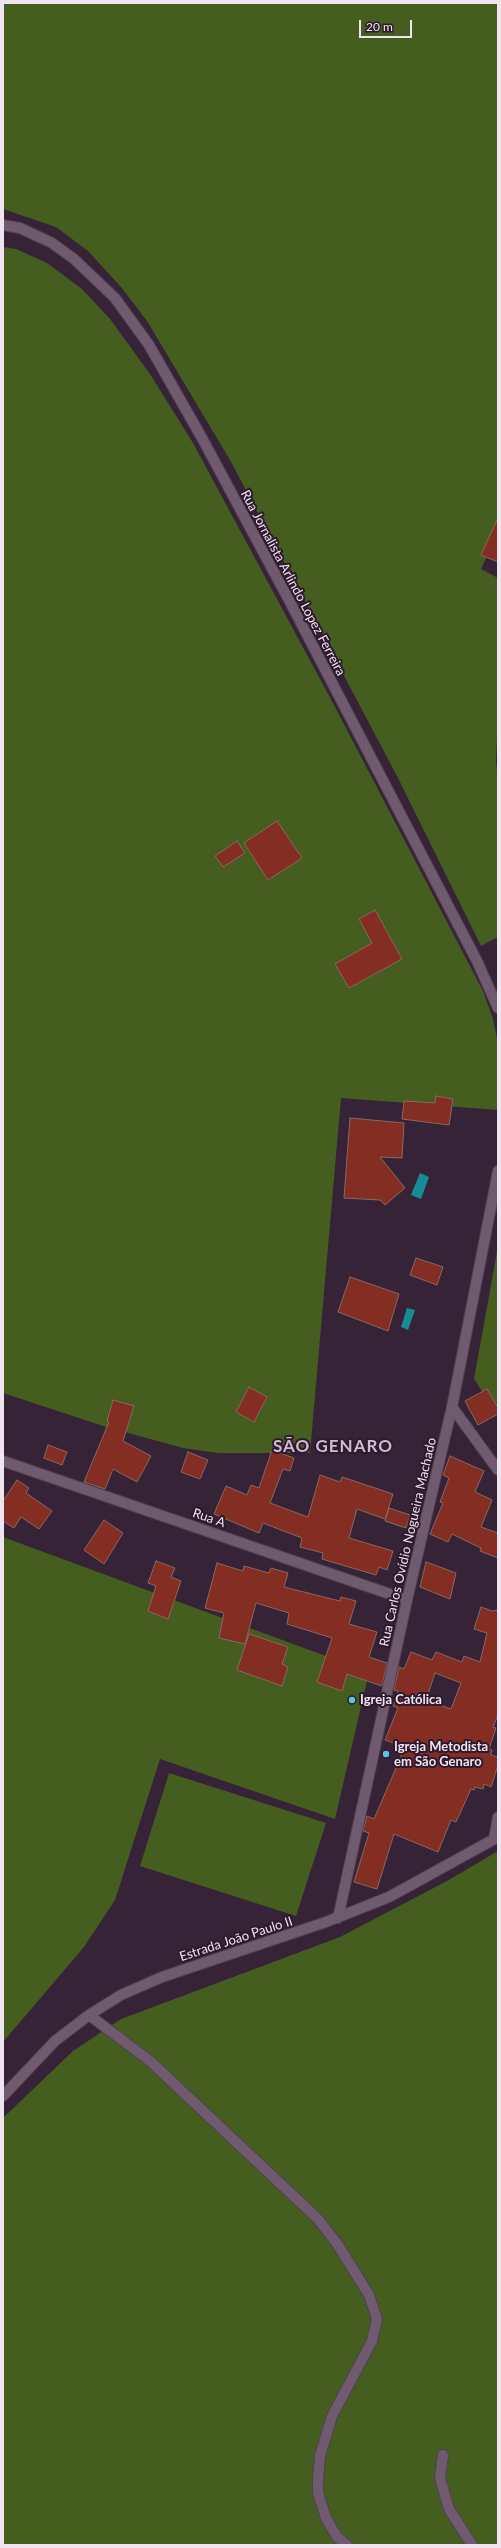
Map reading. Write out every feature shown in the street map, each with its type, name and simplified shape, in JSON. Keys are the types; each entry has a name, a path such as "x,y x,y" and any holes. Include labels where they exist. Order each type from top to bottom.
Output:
{"street":[{"name":"Rua Jornalista Arlindo Lopez Ferreira","path":"3,225 20,228 52,243 74,259 115,298 149,345 199,432 290,602 477,961 498,1008"},
{"name":"Rua Carlos Ovídio Nogueira Machado","path":"338,1918 407,1600 452,1407 498,1171"},
{"path":"452,1407 498,1470"},
{"name":"Rua A","path":"3,1461 407,1600"},
{"path":"496,1838 498,1817"},
{"name":"Estrada João Paulo II","path":"3,2096 55,2041 89,2015 121,1995 162,1977 338,1918 390,1897 496,1838"},
{"path":"89,2015 150,2061 318,2219 338,2245 369,2295 377,2319 372,2341 332,2416 320,2456 318,2478 318,2493 326,2518 337,2537 348,2545"},
{"path":"443,2454 440,2478 449,2508 472,2545"}],"green space":[{"path":"3,3 498,3 498,532 481,569 498,578 498,719 496,760 498,782 498,937 481,946 397,776 230,460 147,321 121,287 88,251 56,227 3,209"},
{"path":"3,247 16,249 47,263 82,289 110,319 150,374 193,443 334,705 483,991 493,1019 498,1043 498,1110 341,1098 310,1453 218,1453 183,1448 103,1426 3,1393"},
{"path":"498,1246 498,1416 474,1379"},
{"path":"3,1537 369,1672 335,1819 160,1759 115,1900 84,1947 3,2042"},
{"path":"169,1773 326,1823 296,1916 140,1866"},
{"path":"498,1851 498,2545 3,2545 3,2118 73,2051 121,2019 340,1937 447,1881"}],"water":[{"path":"420,1173 429,1177 421,1199 411,1195"},
{"path":"407,1308 415,1310 408,1330 401,1327"}],"building":[{"path":"498,518 498,562 481,555"},
{"path":"277,821 302,858 268,880 244,843"},
{"path":"237,841 245,853 223,867 215,856"},
{"path":"375,910 402,959 349,988 335,964 372,943 359,919"},
{"path":"436,1096 453,1099 449,1125 402,1119 404,1101 435,1103"},
{"path":"350,1118 404,1123 402,1158 380,1157 405,1188 385,1205 380,1200 344,1198"},
{"path":"416,1258 443,1267 437,1285 410,1275"},
{"path":"350,1277 399,1294 388,1331 338,1312"},
{"path":"249,1387 267,1397 254,1422 236,1412"},
{"path":"487,1389 498,1408 498,1414 478,1425 465,1401"},
{"path":"113,1400 134,1406 123,1441 151,1456 137,1482 113,1469 105,1489 84,1482 109,1422 107,1421"},
{"path":"48,1445 67,1452 62,1465 44,1458"},
{"path":"272,1450 294,1458 290,1471 283,1469 270,1503 308,1517 320,1475 340,1482 342,1477 393,1494 385,1519 357,1509 349,1538 393,1551 387,1570 379,1567 376,1575 322,1559 323,1553 300,1547 302,1538 263,1523 259,1533 214,1514 226,1486 247,1495 251,1485 259,1488"},
{"path":"188,1452 208,1460 200,1479 181,1472"},
{"path":"450,1456 484,1471 475,1492 492,1500 481,1527 498,1533 498,1558 480,1551 481,1548 452,1534 448,1542 430,1534 443,1503 440,1502 449,1478 443,1475"},
{"path":"17,1480 29,1488 26,1493 52,1511 39,1529 21,1517 14,1528 3,1521 3,1501"},
{"path":"389,1508 410,1515 406,1528 385,1521"},
{"path":"104,1520 123,1533 104,1564 84,1550"},
{"path":"156,1561 175,1568 171,1577 181,1581 168,1619 148,1611 156,1586 148,1583"},
{"path":"426,1562 456,1573 450,1599 420,1587"},
{"path":"217,1563 243,1571 244,1566 269,1573 271,1568 288,1573 284,1587 340,1601 341,1597 356,1601 349,1624 377,1632 369,1657 387,1663 382,1686 347,1674 342,1691 317,1682 332,1638 287,1624 289,1613 256,1603 245,1644 219,1638 224,1613 205,1608"},
{"path":"481,1607 492,1611 498,1610 498,1715 493,1727 496,1728 489,1749 492,1750 491,1755 498,1757 498,1765 491,1787 484,1784 483,1789 475,1787 474,1790 471,1789 456,1822 451,1820 438,1852 394,1834 377,1889 354,1882 369,1833 363,1831 367,1816 374,1819 405,1747 385,1740 398,1708 393,1706 398,1691 394,1690 399,1667 404,1669 411,1652 432,1660 436,1652 462,1662 464,1656 480,1662 487,1633 474,1629","holes":["435,1673 461,1683 451,1709 426,1700"]},
{"path":"249,1634 288,1647 282,1664 288,1667 282,1686 237,1670"}],"place":[{"name":"Igreja Católica","path":"352,1700"},
{"name":"Igreja Metodista em São Genaro","path":"386,1754"}],"district":[{"name":"SÃO GENARO","path":"333,1447"}]}
